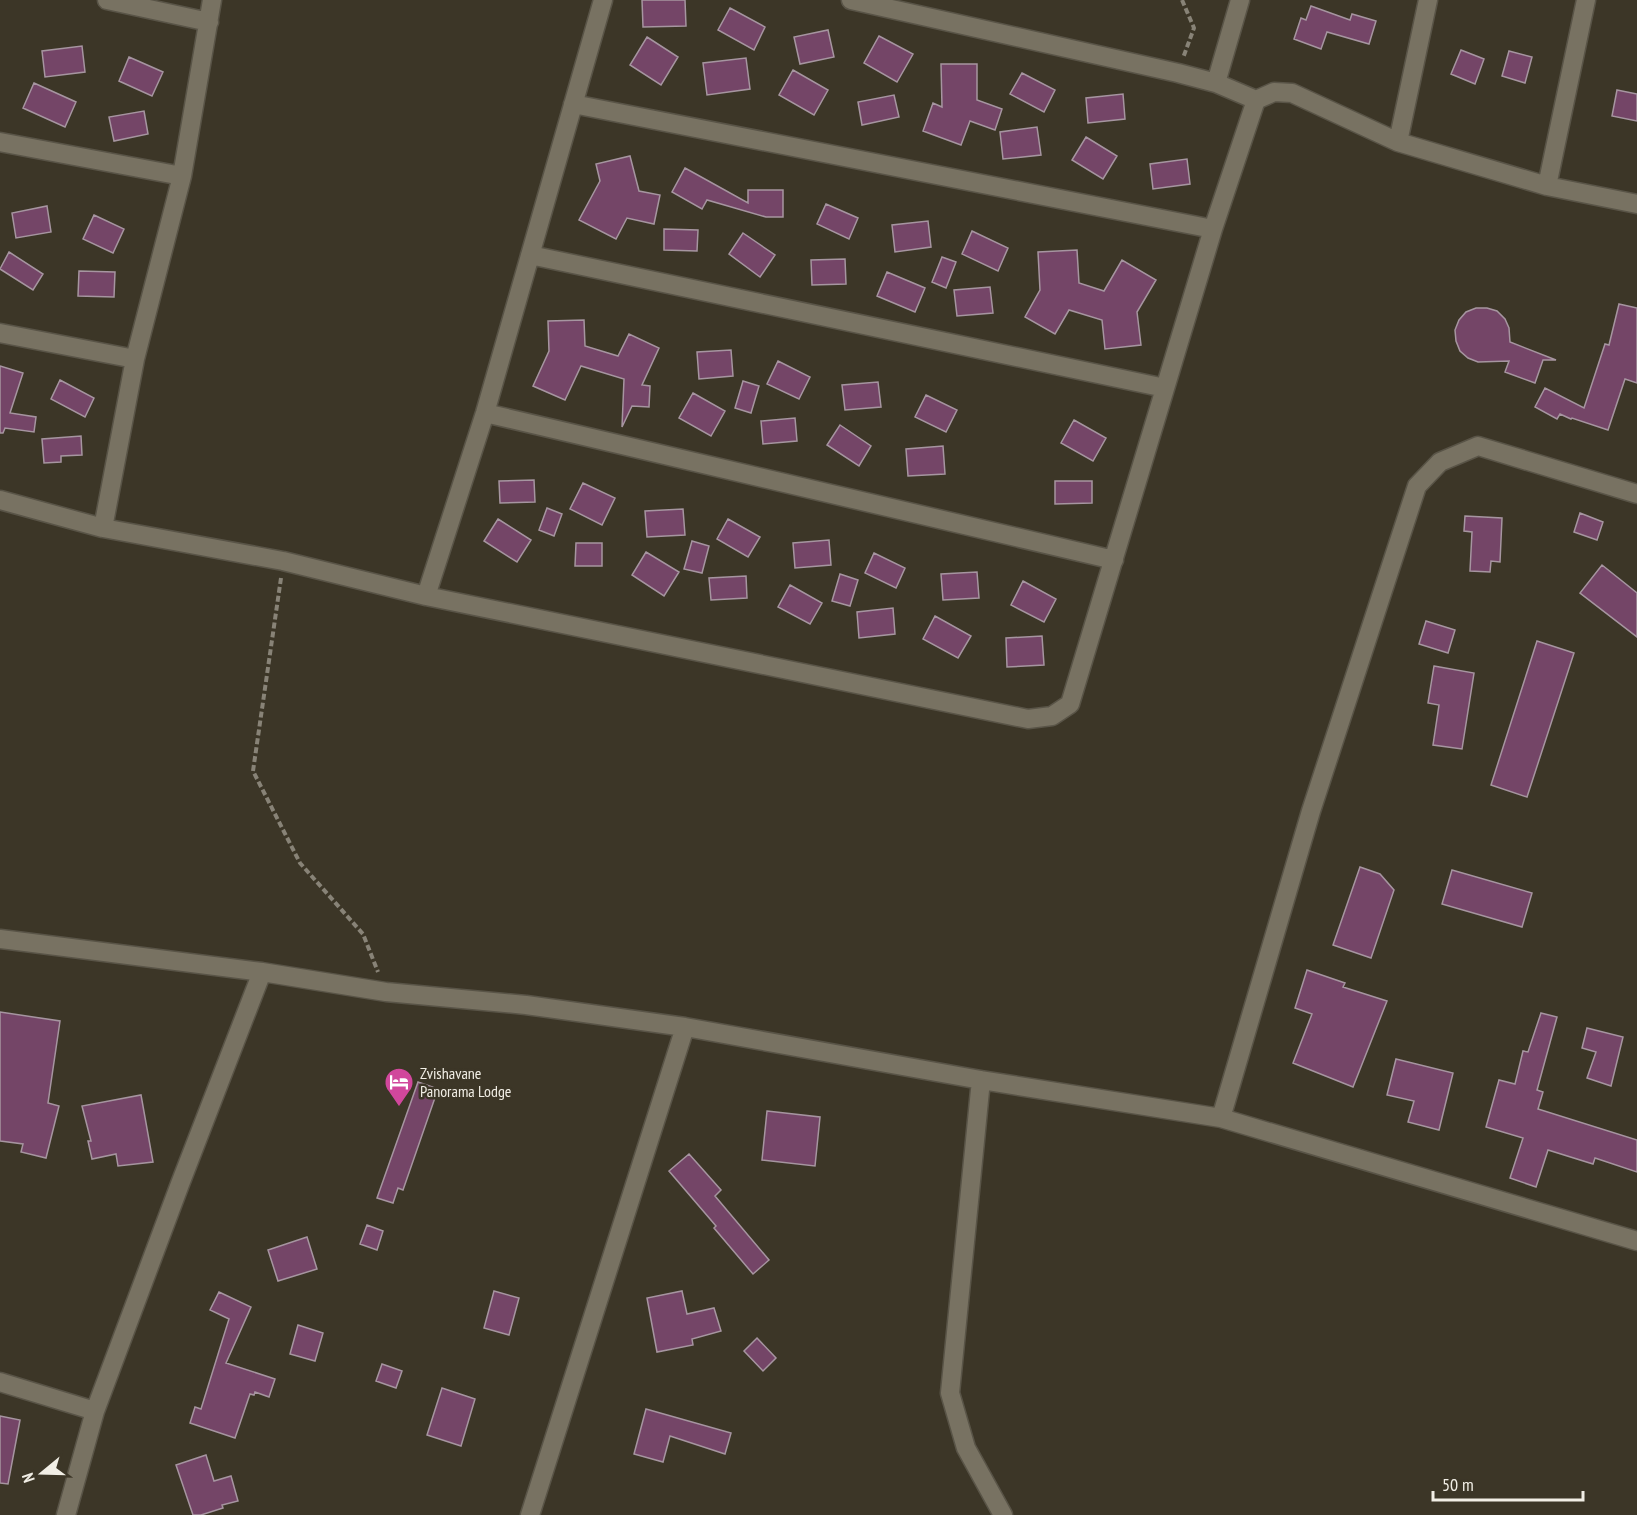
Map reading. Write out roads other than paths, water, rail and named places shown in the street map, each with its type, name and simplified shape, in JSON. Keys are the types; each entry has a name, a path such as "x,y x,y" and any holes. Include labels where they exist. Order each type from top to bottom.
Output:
{"street":[{"path":"107,0 209,22"},
{"path":"103,528 135,360 182,176 212,0"},
{"path":"426,596 485,413 603,0"},
{"path":"851,0 1178,73 1216,83 1257,100"},
{"path":"1216,83 1240,0"},
{"path":"1398,142 1428,0"},
{"path":"1547,186 1586,0"},
{"path":"0,500 103,528 283,561 426,596 1028,719 1052,716 1070,704 1214,229 1257,100 1274,92 1292,93 1398,142 1547,186 1637,204"},
{"path":"573,104 1214,229"},
{"path":"0,142 182,176"},
{"path":"530,255 1166,388"},
{"path":"0,333 135,360"},
{"path":"485,413 1114,560"},
{"path":"1221,1118 1311,811 1417,486 1440,462 1478,446 1637,494"},
{"path":"0,939 262,972 386,992 526,1005 685,1028 981,1080 1221,1118 1637,1241"},
{"path":"66,1515 95,1411 262,972"},
{"path":"530,1515 685,1028"},
{"path":"981,1080 950,1394 966,1448 1003,1515"},
{"path":"0,1382 95,1411"}],"place":[{"name":"Zvishavane Panorama Lodge","path":"399,1108"}]}
